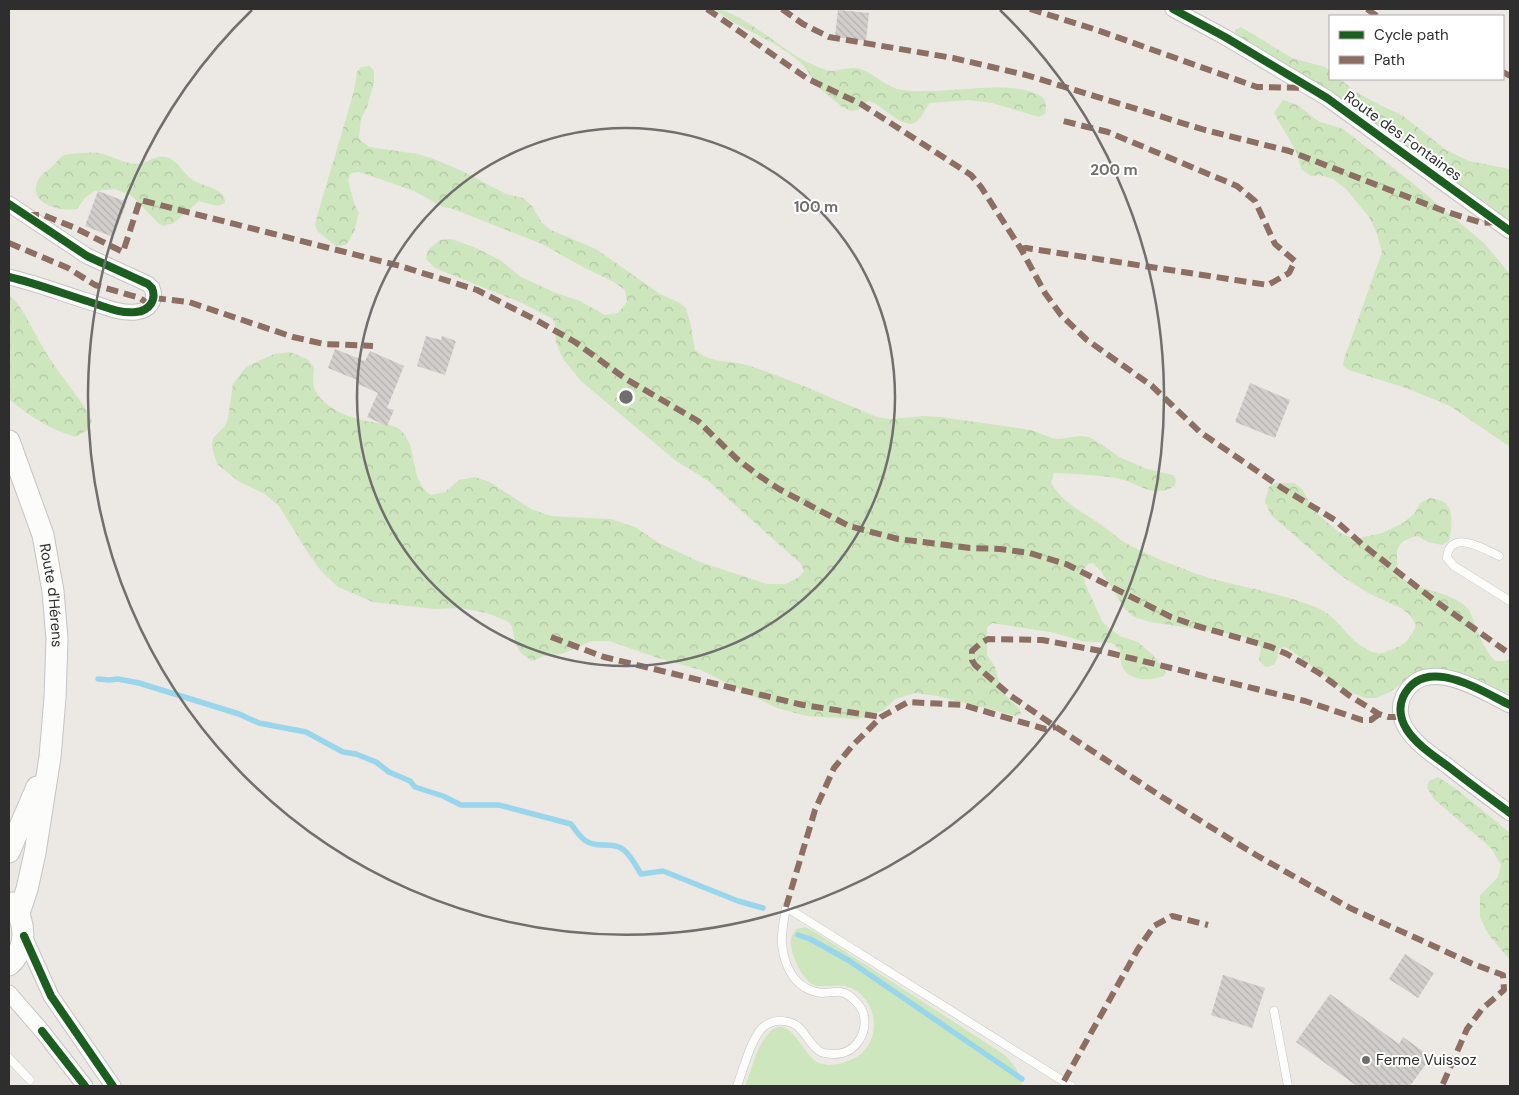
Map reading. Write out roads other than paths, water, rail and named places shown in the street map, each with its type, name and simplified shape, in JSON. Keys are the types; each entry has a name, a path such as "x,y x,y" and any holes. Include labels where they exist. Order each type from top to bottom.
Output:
{"main road":[{"name":"Route d'Hérens","path":"9,441 43,535 53,591 57,639 50,757 35,853 27,889 14,906"},
{"name":"Route d'Hérens","path":"9,852 50,757"},
{"path":"9,965 20,950 24,936 23,924 14,906"}],"street":[{"name":"Route des Fontaines","path":"1173,9 1225,36 1327,98 1510,231"},
{"path":"9,204 87,256 148,284 152,288 154,298 153,302 144,311 114,310 25,281 9,278"},
{"path":"1510,705 1454,680 1435,676 1421,679 1411,686 1403,698 1399,710 1405,728 1419,744 1510,813"},
{"path":"24,936 50,996 113,1086"},
{"path":"9,993 42,1031 85,1086"}],"lane":[{"path":"1499,556 1471,543 1462,542 1451,547 1447,558 1454,566 1510,600"},
{"path":"737,1086 756,1036 766,1025 780,1020 794,1024 813,1046 823,1053 838,1054 848,1051 859,1042 864,1030 864,1014 857,1003 842,992 822,993 807,989 796,982 788,970 782,944 786,907 1072,1086"},
{"path":"1274,1012 1288,1086"},
{"path":"9,1058 30,1080"}],"waterway":[{"path":"98,679 118,679 139,683 239,714 259,723 306,732 343,752 356,754 376,762 389,772 410,781 415,787 443,796 461,805 499,805 571,824 581,837 589,842 599,845 616,846 624,850 641,874 663,871 738,901 763,908"},
{"path":"798,935 810,939 848,960 1022,1079"}],"place":[{"name":"Ferme Vuissoz","path":"1366,1060"}]}
